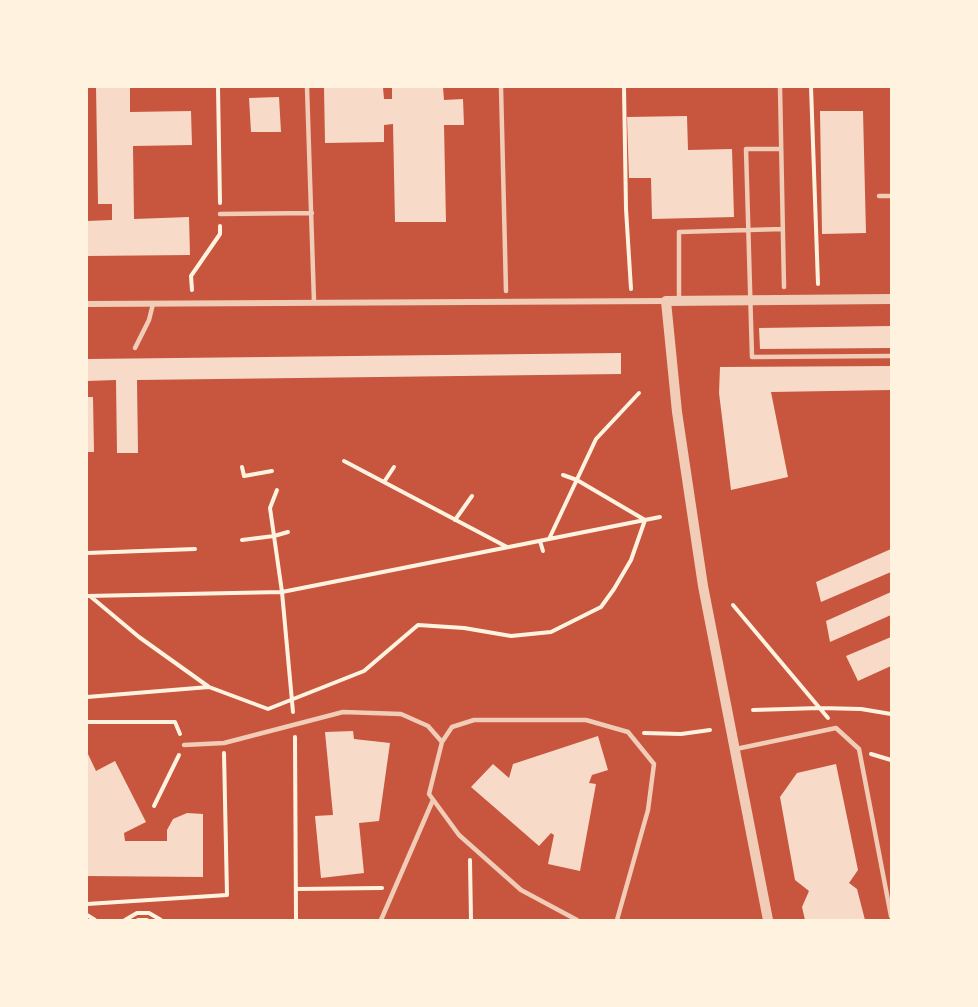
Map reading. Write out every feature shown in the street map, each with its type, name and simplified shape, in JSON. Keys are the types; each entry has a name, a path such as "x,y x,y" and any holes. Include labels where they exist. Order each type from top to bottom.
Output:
{"street":[{"path":"87,304 891,299"},
{"path":"666,301 677,412 706,603 768,920"}],"lane":[{"path":"307,87 314,302"},
{"path":"501,87 506,291"},
{"path":"780,87 784,287"},
{"path":"781,149 746,149 752,357 891,356"},
{"path":"879,196 891,196"},
{"path":"220,214 312,213"},
{"path":"680,301 679,232 783,229"},
{"path":"135,348 149,320 153,304"},
{"path":"184,745 224,743 343,712 401,714 428,726 442,742"},
{"path":"577,920 520,890 459,835 429,794 442,742 452,727 474,720 586,720 628,732 654,764 648,810 617,920"},
{"path":"735,750 836,728 859,749 891,916"},
{"path":"381,920 433,800"}],"path":[{"path":"192,294 191,276 220,234 218,87"},
{"path":"624,87 626,209 631,289"},
{"path":"811,87 818,286"},
{"path":"549,539 596,439 639,393"},
{"path":"344,461 508,547"},
{"path":"242,467 243,476 272,471"},
{"path":"384,482 394,467"},
{"path":"563,475 577,480 645,520"},
{"path":"277,490 270,508 282,592 291,701"},
{"path":"454,520 472,496"},
{"path":"89,596 282,592 660,517"},
{"path":"89,596 139,637 209,687 268,709 364,671 418,626 464,628 511,636 551,632 578,620 601,607 614,589 631,560 645,520"},
{"path":"242,540 288,532"},
{"path":"540,541 543,551"},
{"path":"87,553 195,549"},
{"path":"734,605 836,728"},
{"path":"87,697 209,687"},
{"path":"753,710 861,709 891,714"},
{"path":"87,722 175,722 184,745 154,806"},
{"path":"294,724 296,920"},
{"path":"628,732 681,734 710,730"},
{"path":"87,904 227,895 224,743"},
{"path":"470,844 471,920"},
{"path":"296,889 395,888"},
{"path":"125,920 137,912 149,913 160,920"},
{"path":"87,915 94,920"},
{"path":"138,920 147,920"}],"building":[{"path":"96,87 130,87 130,112 191,111 192,145 133,146 134,219 189,217 190,255 87,256 87,221 112,220 112,204 98,204"},
{"path":"324,87 383,87 384,99 392,99 392,87 443,87 444,100 463,99 464,125 444,125 446,222 395,222 393,124 384,125 384,142 325,143"},
{"path":"279,97 281,132 251,132 249,98"},
{"path":"820,111 863,111 866,233 822,234"},
{"path":"687,116 688,150 732,149 734,217 652,219 651,178 629,178 627,117"},
{"path":"891,326 891,348 760,349 759,328"},
{"path":"621,353 621,374 137,380 138,453 117,453 116,380 87,381 87,359"},
{"path":"891,366 891,390 771,392 788,477 731,490 719,393 720,367"},
{"path":"87,397 93,397 94,452 87,452"},
{"path":"891,549 891,572 821,602 816,582"},
{"path":"891,592 891,615 830,642 826,621"},
{"path":"891,637 891,666 858,681 846,656"},
{"path":"353,731 354,739 390,743 379,821 359,823 364,873 321,878 315,816 333,815 325,732"},
{"path":"598,736 608,770 592,775 589,783 596,784 580,871 548,864 554,835 551,833 539,846 471,787 493,764 509,778 513,764"},
{"path":"87,752 96,771 115,761 146,822 124,833 125,841 167,841 167,830 173,819 187,813 203,814 203,877 87,876"},
{"path":"836,764 858,870 849,883 857,889 865,920 805,920 802,907 809,891 795,880 780,797 797,773"}]}
